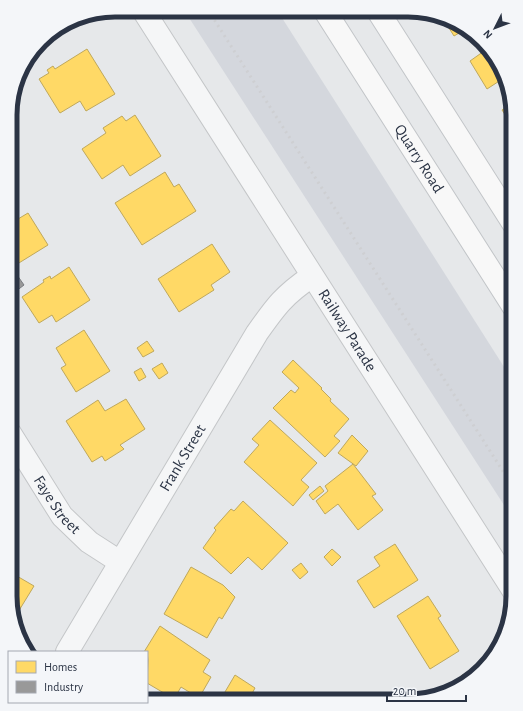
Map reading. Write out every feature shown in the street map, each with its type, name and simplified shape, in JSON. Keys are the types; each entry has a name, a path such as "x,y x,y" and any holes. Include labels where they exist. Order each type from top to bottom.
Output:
{"main road":[{"name":"Quarry Road","path":"329,17 506,295"},
{"path":"382,17 506,212"}],"street":[{"name":"Railway Parade","path":"147,17 506,579"},
{"name":"Frank Street","path":"68,651 257,333 280,301 290,291 312,276"},
{"name":"Faye Street","path":"17,444 62,516 89,542 120,562"}],"shaded area":[{"path":"189,17 281,17 506,370 506,508"}],"building: Homes":[{"path":"447,24 460,32 454,36"},
{"path":"87,49 115,94 86,111 80,101 60,113 39,79 49,73 47,70 53,66 55,69"},
{"path":"483,52 493,66 500,81 487,89 470,61"},
{"path":"505,108 506,116 502,110"},
{"path":"135,115 161,156 130,176 123,165 102,179 82,149 106,133 103,128 122,116 126,121"},
{"path":"165,172 174,187 179,184 196,211 142,245 115,203"},
{"path":"28,213 48,245 17,264 17,220"},
{"path":"212,244 230,272 211,285 214,290 179,312 158,279"},
{"path":"69,267 90,300 56,322 52,315 39,323 22,297 44,282 43,280 50,276 51,279"},
{"path":"84,330 110,371 76,392 61,368 66,365 56,348"},
{"path":"147,341 154,351 143,357 137,348"},
{"path":"293,360 322,388 321,389 331,399 330,401 349,419 334,436 340,441 325,457 273,408 291,390 295,393 299,388 282,372"},
{"path":"162,363 168,373 159,379 152,369"},
{"path":"141,368 146,377 139,381 134,372"},
{"path":"126,399 145,429 120,445 124,449 105,461 102,456 92,462 66,421 98,400 105,411"},
{"path":"270,420 317,463 301,480 309,487 293,506 244,462 259,445 252,439"},
{"path":"352,435 368,451 356,466 338,453"},
{"path":"353,464 376,494 372,496 383,510 358,530 338,504 325,514 316,501 328,491 325,486"},
{"path":"320,486 324,491 313,500 309,495"},
{"path":"243,501 288,543 262,570 248,557 231,574 203,548 216,530 214,528 231,509 234,511"},
{"path":"395,544 418,580 374,608 357,581 380,566 374,557"},
{"path":"332,549 341,557 332,566 324,557"},
{"path":"301,563 308,572 300,579 292,570"},
{"path":"191,567 223,585 235,597 222,619 219,617 207,638 164,614"},
{"path":"17,576 34,586 18,611"},
{"path":"428,596 441,616 438,618 459,651 430,669 397,616"},
{"path":"160,626 210,660 203,672 211,677 201,694 192,694 181,687 177,694 166,694 148,684 148,651 145,651"},
{"path":"476,667 463,678 461,676"},
{"path":"235,675 255,688 252,694 224,694"}],"building: Industry":[{"path":"17,275 24,285 17,290"}],"railway":[{"path":"212,17 506,476"}]}
